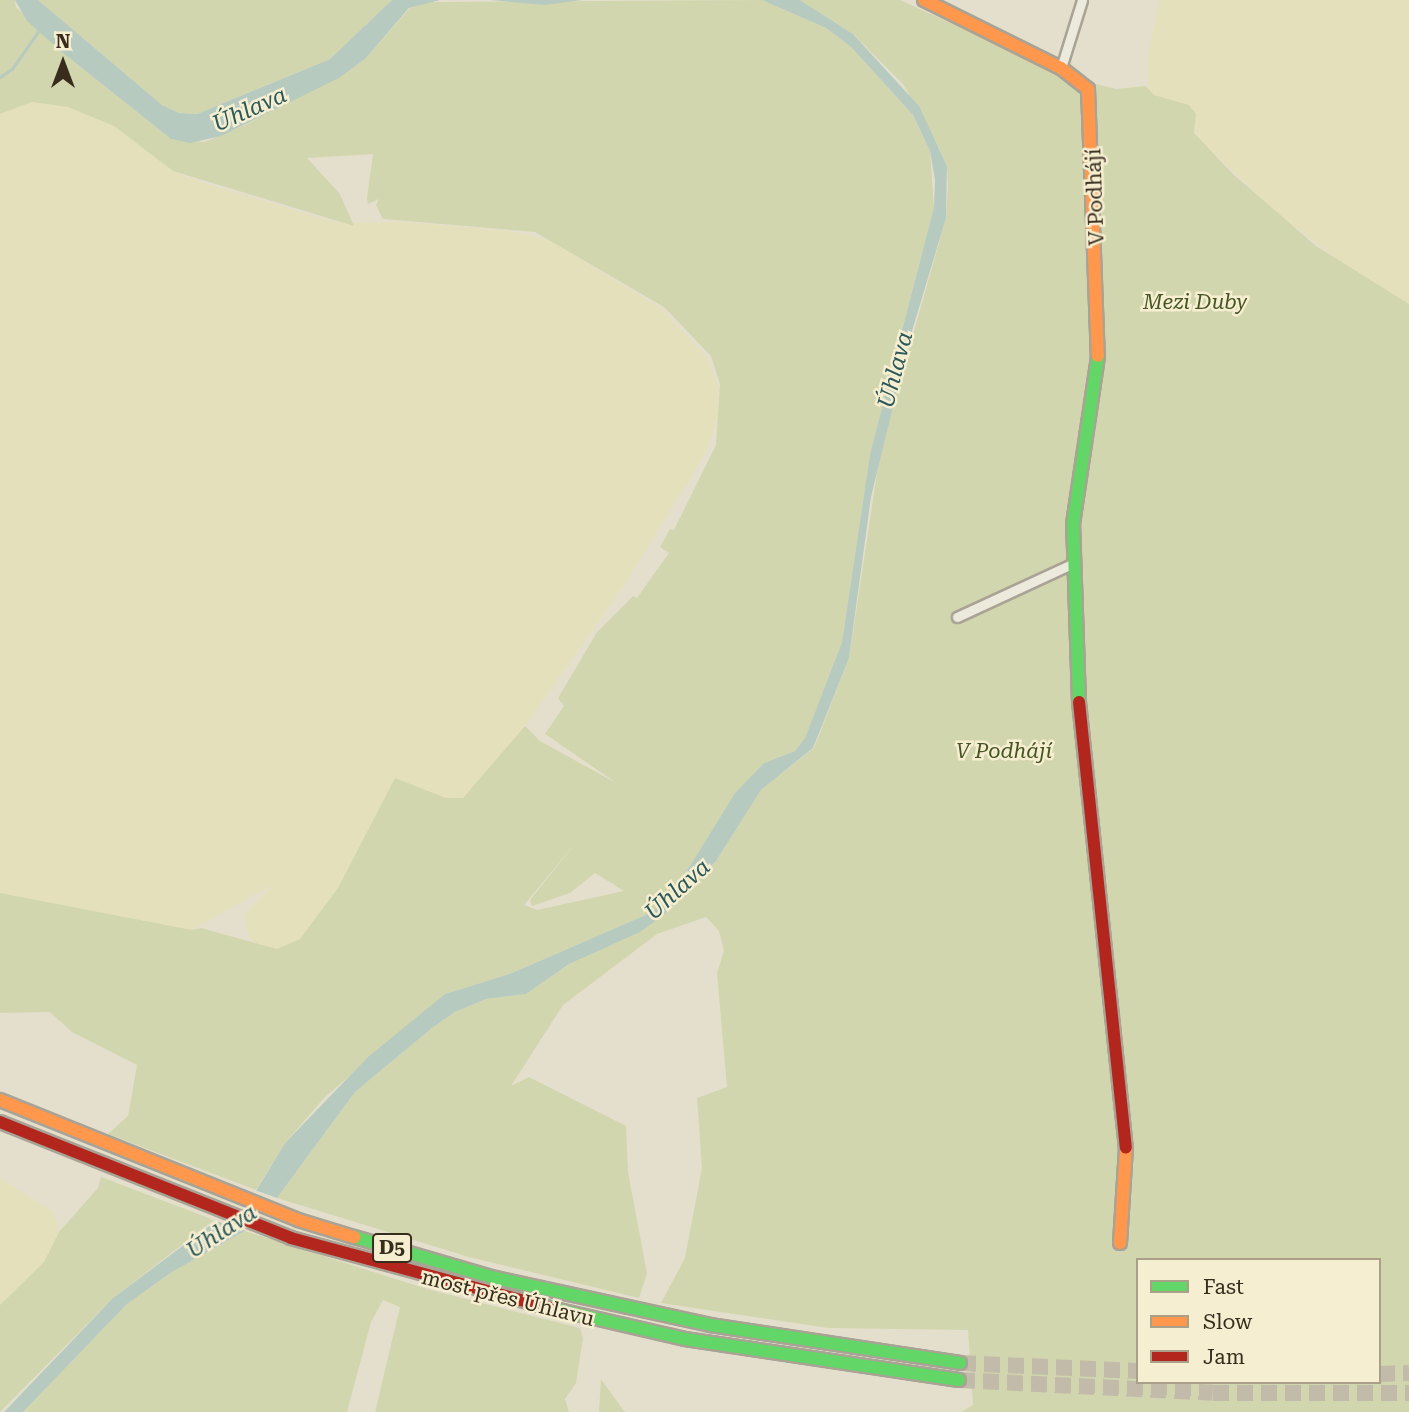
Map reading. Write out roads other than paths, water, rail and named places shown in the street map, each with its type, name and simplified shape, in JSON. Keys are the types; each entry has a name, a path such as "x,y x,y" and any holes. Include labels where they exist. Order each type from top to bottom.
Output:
{"main road":[{"name":"V Podhájí","path":"924,0 1061,68 1088,89 1100,342 1073,524 1081,664 1077,721 1082,780 1108,953 1126,1150 1120,1244"},
{"name":"most přes Úhlavu","path":"0,1100 298,1220 495,1278 689,1321 960,1363"},
{"name":"most přes Úhlavu","path":"0,1122 96,1163 304,1241 491,1295 685,1339 959,1381"}],"street":[{"path":"1061,68 1082,0"},
{"path":"957,617 1074,563"}],"water":[{"name":"Úhlava","path":"15,0 38,0 162,105 179,113 197,114 330,59 392,0 440,0 409,8 366,58 339,78 221,136 190,143 171,139 63,53 27,21"},
{"path":"490,0 582,0 545,5"},
{"name":"Úhlava","path":"762,0 800,0 853,34 919,106 947,166 946,218 909,341 871,497 849,658 813,748 761,790 716,861 665,914 640,932 569,964 526,994 486,999 455,1012 432,1028 355,1092 277,1198 245,1231 172,1272 127,1304 23,1412 4,1412 113,1298 256,1191 285,1143 368,1057 445,994 512,973 650,913 670,898 735,793 764,763 795,751 805,738 842,642 870,454 934,207 935,180 930,151 913,115 851,47 826,28"}],"waterway":[{"path":"0,77 12,69 40,29"}],"tunnel":[{"path":"960,1363 1136,1371"},
{"path":"1381,1374 1409,1373"},
{"path":"959,1380 1213,1393 1409,1393"}],"park label":[{"name":"Mezi Duby","path":"1195,302"}]}
